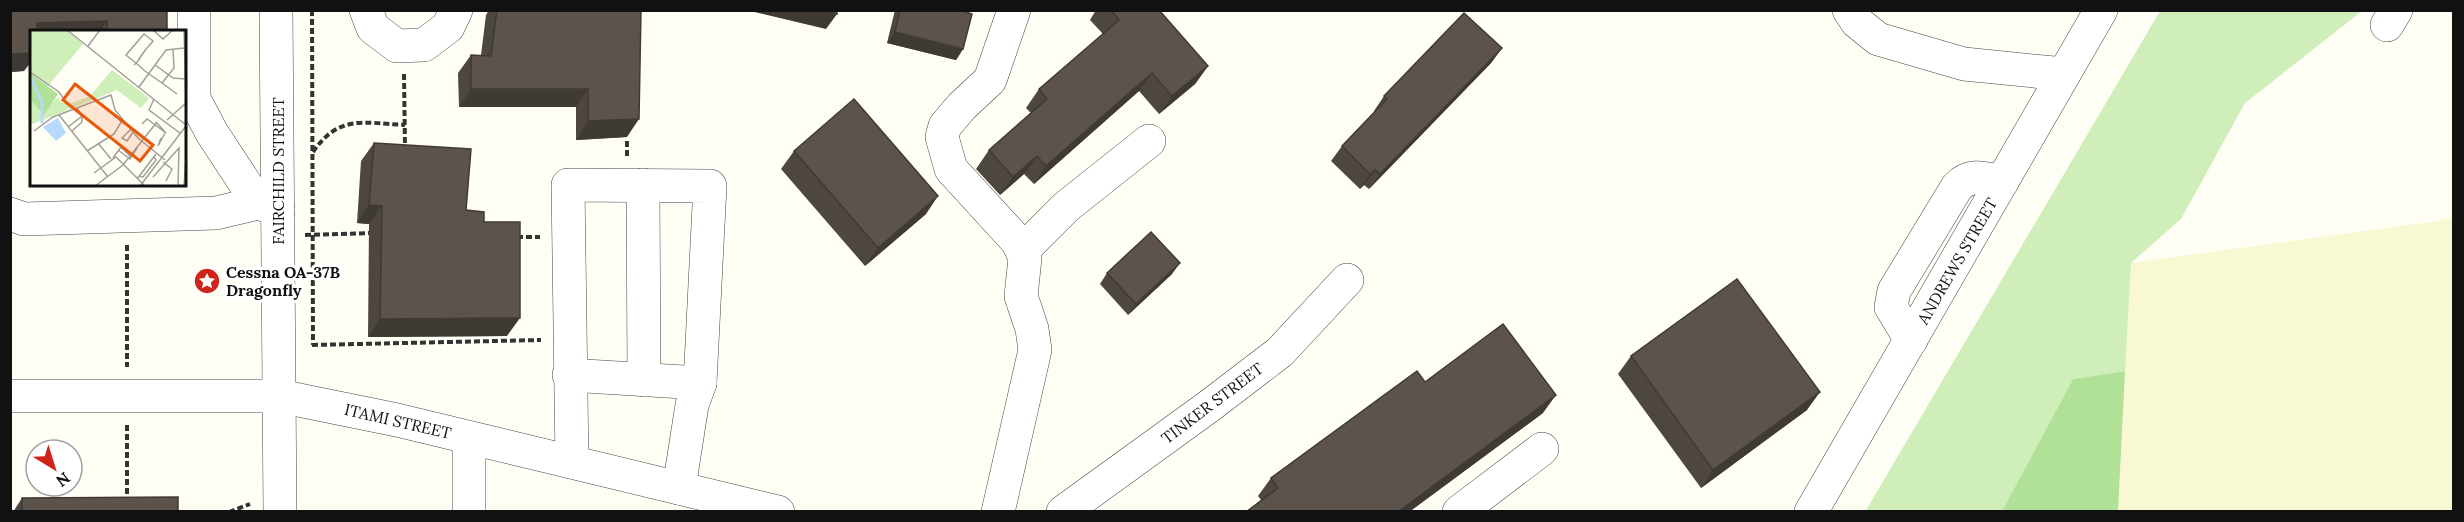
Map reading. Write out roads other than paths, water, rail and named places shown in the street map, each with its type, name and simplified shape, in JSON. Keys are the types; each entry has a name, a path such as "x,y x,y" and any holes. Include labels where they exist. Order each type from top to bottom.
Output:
{"street":[{"path":"194,10 194,99 212,133 271,216"},
{"name":"FAIRCHILD STREET","path":"276,10 271,216 279,338 280,512"},
{"path":"366,10 373,28 397,46 424,45 448,27 456,10"},
{"path":"998,512 1035,350 1032,329 1021,296 1024,258 1017,241 951,169 943,145 945,126 990,80 1014,10"},
{"path":"1849,10 1857,22 1878,39 1964,64 2064,74"},
{"name":"ANDREWS STREET","path":"1811,512 2102,10"},
{"path":"1022,251 1066,207 1149,141"},
{"path":"572,462 568,185 710,186 700,383 692,405 679,488"},
{"path":"643,185 644,380"},
{"path":"10,214 24,219 216,213 271,216"},
{"name":"TINKER STREET","path":"1064,512 1280,352 1347,280"},
{"path":"569,375 700,383"},
{"name":"ITAMI STREET","path":"10,396 279,396 469,438 778,512"},
{"path":"469,438 469,512"},
{"path":"1459,512 1542,449"}],"place":[{"name":"Cessna OA-37B Dragonfly","path":"207,281"}]}
